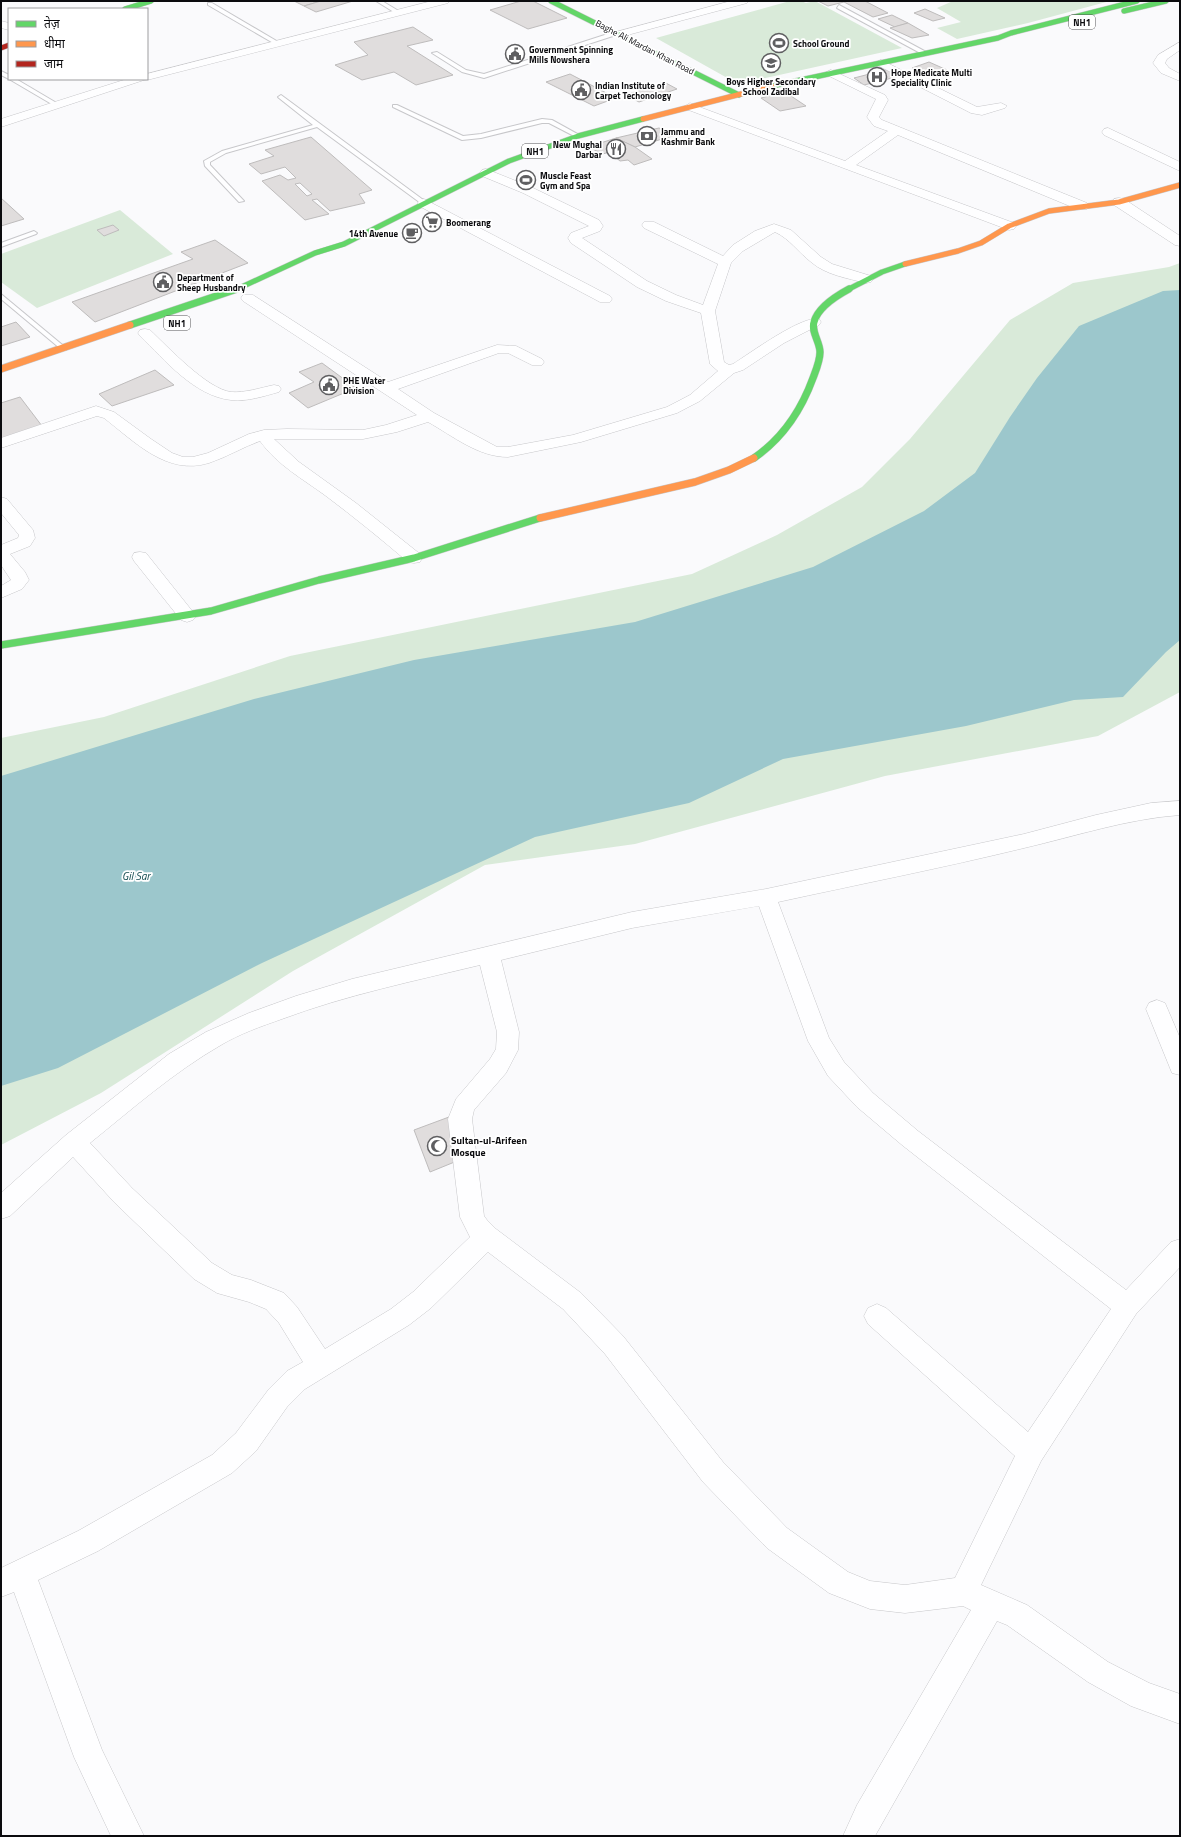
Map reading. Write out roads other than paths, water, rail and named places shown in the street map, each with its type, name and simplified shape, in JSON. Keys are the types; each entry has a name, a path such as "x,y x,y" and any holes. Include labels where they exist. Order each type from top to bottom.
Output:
{"main road":[{"path":"128,8 151,1"},
{"name":"Baghe Ali Mardan Khan Road","path":"551,1 739,95"},
{"name":"NH1","path":"1,369 64,349 234,290 315,253 344,244 424,203 528,153 578,136 831,73 998,38 1011,33 1137,1"},
{"name":"NH1","path":"998,38 1021,38 1166,1"},
{"path":"1,645 187,616 237,604 319,580 414,558 528,521 575,509 651,494 682,486 742,465 776,442 791,425 808,392 820,360 820,349 815,336 814,322 821,310 833,299 866,279 899,265 958,251 981,243 1009,226 1049,211 1119,202 1180,185"},
{"name":"NH1","path":"326,260 344,244"},
{"path":"64,349 72,358"}],"street":[{"path":"148,77 444,1"},
{"path":"618,34 744,1"},
{"path":"1180,45 1162,57 1158,62 1160,67 1180,78"},
{"path":"881,63 975,111 982,111 1001,106"},
{"path":"831,73 881,98 882,100 874,117 875,120 1082,206"},
{"path":"1,123 132,80"},
{"path":"690,107 1009,226"},
{"path":"847,165 898,130"},
{"path":"1108,132 1180,167"},
{"path":"486,173 528,190 594,223 596,226 595,228 576,236 576,240 651,289 708,311"},
{"path":"1119,202 1180,242"},
{"path":"424,203 605,299"},
{"path":"649,224 725,262"},
{"path":"729,370 722,368 717,364 708,311 725,262 738,248 760,234 774,228 784,231 801,243 815,259 822,264 866,279"},
{"path":"248,298 429,416 486,449 508,452 576,439 672,410 695,398 729,370 738,367 779,340 814,322"},
{"path":"145,333 183,368 214,391 230,396 245,395 274,389"},
{"path":"386,388 497,349 511,349 537,362"},
{"path":"1,443 96,411 103,412 173,460 193,463 245,441 264,435 304,433 354,435 381,432 429,416"},
{"path":"264,435 270,446 288,461 379,528 414,558"},
{"path":"1,502 27,534 27,538 24,542 2,551 1,554 19,576 20,580 16,585 1,593"},
{"path":"140,557 187,616"},
{"path":"1,1208 74,1142 177,1061 214,1038 257,1019 304,1002 352,988 489,956 632,920 766,897 1024,842 1096,822 1151,810 1180,808"},
{"path":"766,897 819,1041 836,1069 865,1100 910,1138 1127,1306"},
{"path":"489,956 508,1032 507,1050 498,1066 464,1106 460,1119 472,1217 478,1228 487,1237 572,1300 614,1345 713,1472 777,1538 839,1583 870,1595 906,1599 963,1592 1017,1615 1098,1672 1142,1695 1180,1709"},
{"path":"1157,1009 1180,1066"},
{"path":"74,1142 123,1195 203,1271 226,1285 251,1291 275,1301 288,1315 320,1365"},
{"path":"128,1836 89,1757 12,1578 88,1541 222,1464 246,1442 278,1398 296,1380 400,1317 422,1300 487,1237"},
{"path":"963,1592 1031,1452 1127,1306 1180,1250"},
{"path":"877,1316 1031,1452"},
{"path":"859,1836 868,1816 991,1603"}],"lane":[{"path":"378,1 399,13"},
{"path":"210,4 277,43"},
{"path":"839,7 926,54"},
{"path":"435,53 466,72 476,76 484,76 618,34"},
{"path":"14,80 57,105"},
{"path":"281,97 424,203"},
{"path":"395,106 462,138 481,136 542,121 550,121 578,136"},
{"path":"241,201 207,165 207,161 224,152 318,125"},
{"path":"1,245 34,233"},
{"path":"1,296 64,349"}],"water":[{"name":"Gil Sar","path":"1180,290 1180,640 1166,652 1123,697 1074,700 966,726 783,759 689,803 535,837 262,963 58,1068 1,1086 1,776 254,699 414,660 635,622 813,567 924,511 975,473 1010,417 1037,378 1079,326 1163,291"}],"place":[{"name":"School Ground","path":"779,43"},
{"name":"Government Spinning Mills Nowshera","path":"515,54"},
{"name":"Boys Higher Secondary School Zadibal","path":"771,63"},
{"name":"Hope Medicate Multi Speciality Clinic","path":"877,77"},
{"name":"Indian Institute of Carpet Techonology","path":"581,90"},
{"name":"Jammu and Kashmir Bank","path":"647,136"},
{"name":"New Mughal Darbar","path":"616,149"},
{"name":"Muscle Feast Gym and Spa","path":"526,180"},
{"name":"Boomerang","path":"432,222"},
{"name":"14th Avenue","path":"412,233"},
{"name":"Department of Sheep Husbandry","path":"163,282"},
{"name":"PHE Water Division","path":"329,385"},
{"name":"Sultan-ul-Arifeen Mosque","path":"437,1146"}]}
